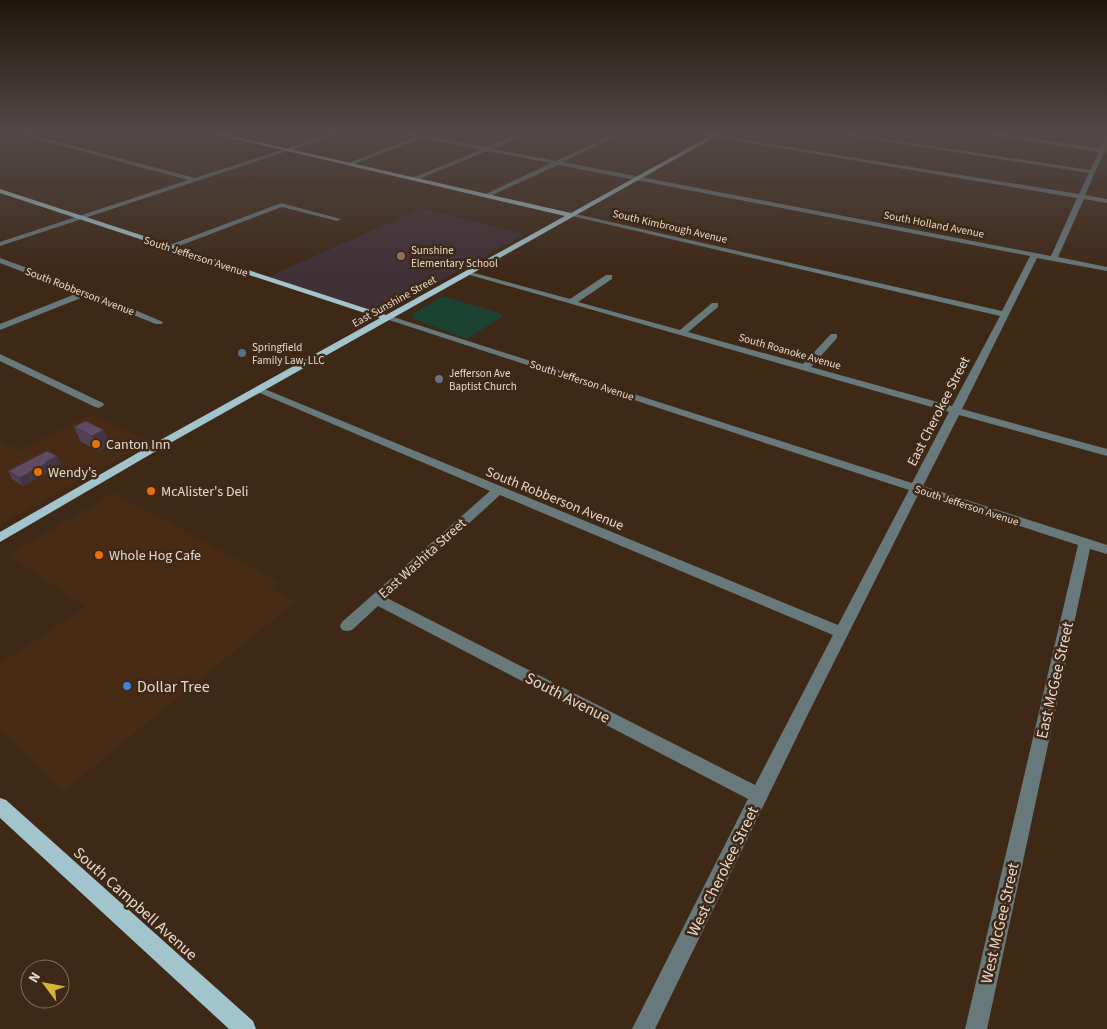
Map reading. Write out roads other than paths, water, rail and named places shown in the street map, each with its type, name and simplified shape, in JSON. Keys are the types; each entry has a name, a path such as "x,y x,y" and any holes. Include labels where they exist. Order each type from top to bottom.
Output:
{"main road":[{"name":"South Kimbrough Avenue","path":"423,181 571,215"},
{"name":"East Sunshine Street","path":"0,538 159,445 633,181"},
{"name":"South Jefferson Avenue","path":"0,191 387,318"},
{"name":"South Campbell Avenue","path":"0,806 245,1029"}],"street":[{"path":"0,244 192,181"},
{"path":"488,195 518,181"},
{"name":"South Holland Avenue","path":"653,181 1107,269"},
{"path":"988,181 1107,201"},
{"path":"1054,258 1088,181"},
{"path":"281,206 284,197"},
{"path":"168,247 281,206 292,207 337,219"},
{"name":"South Kimbrough Avenue","path":"571,215 1004,314"},
{"name":"East Cherokee Street","path":"800,714 1035,256"},
{"name":"South Robberson Avenue","path":"0,260 159,322"},
{"name":"South Roanoke Avenue","path":"467,274 1107,453"},
{"path":"572,302 609,277"},
{"path":"0,327 87,293"},
{"path":"682,333 715,305"},
{"name":"South Jefferson Avenue","path":"387,318 557,371 1107,550"},
{"path":"805,368 834,336"},
{"path":"0,357 99,405"},
{"name":"South Robberson Avenue","path":"258,390 842,633"},
{"name":"East Washita Street","path":"346,626 498,491"},
{"name":"East McGee Street","path":"1023,818 1084,543"},
{"name":"South Avenue","path":"376,599 759,796"},
{"name":"West Cherokee Street","path":"643,1029 800,714"},
{"name":"West McGee Street","path":"976,1029 1023,818"}],"place":[{"name":"Sunshine Elementary School","path":"401,256"},
{"name":"Springfield Family Law, LLC","path":"242,353"},
{"name":"Jefferson Ave Baptist Church","path":"439,379"},
{"name":"Canton Inn","path":"96,444"},
{"name":"Wendy's","path":"38,472"},
{"name":"McAlister's Deli","path":"151,491"},
{"name":"Whole Hog Cafe","path":"99,555"},
{"name":"Dollar Tree","path":"127,686"}]}
